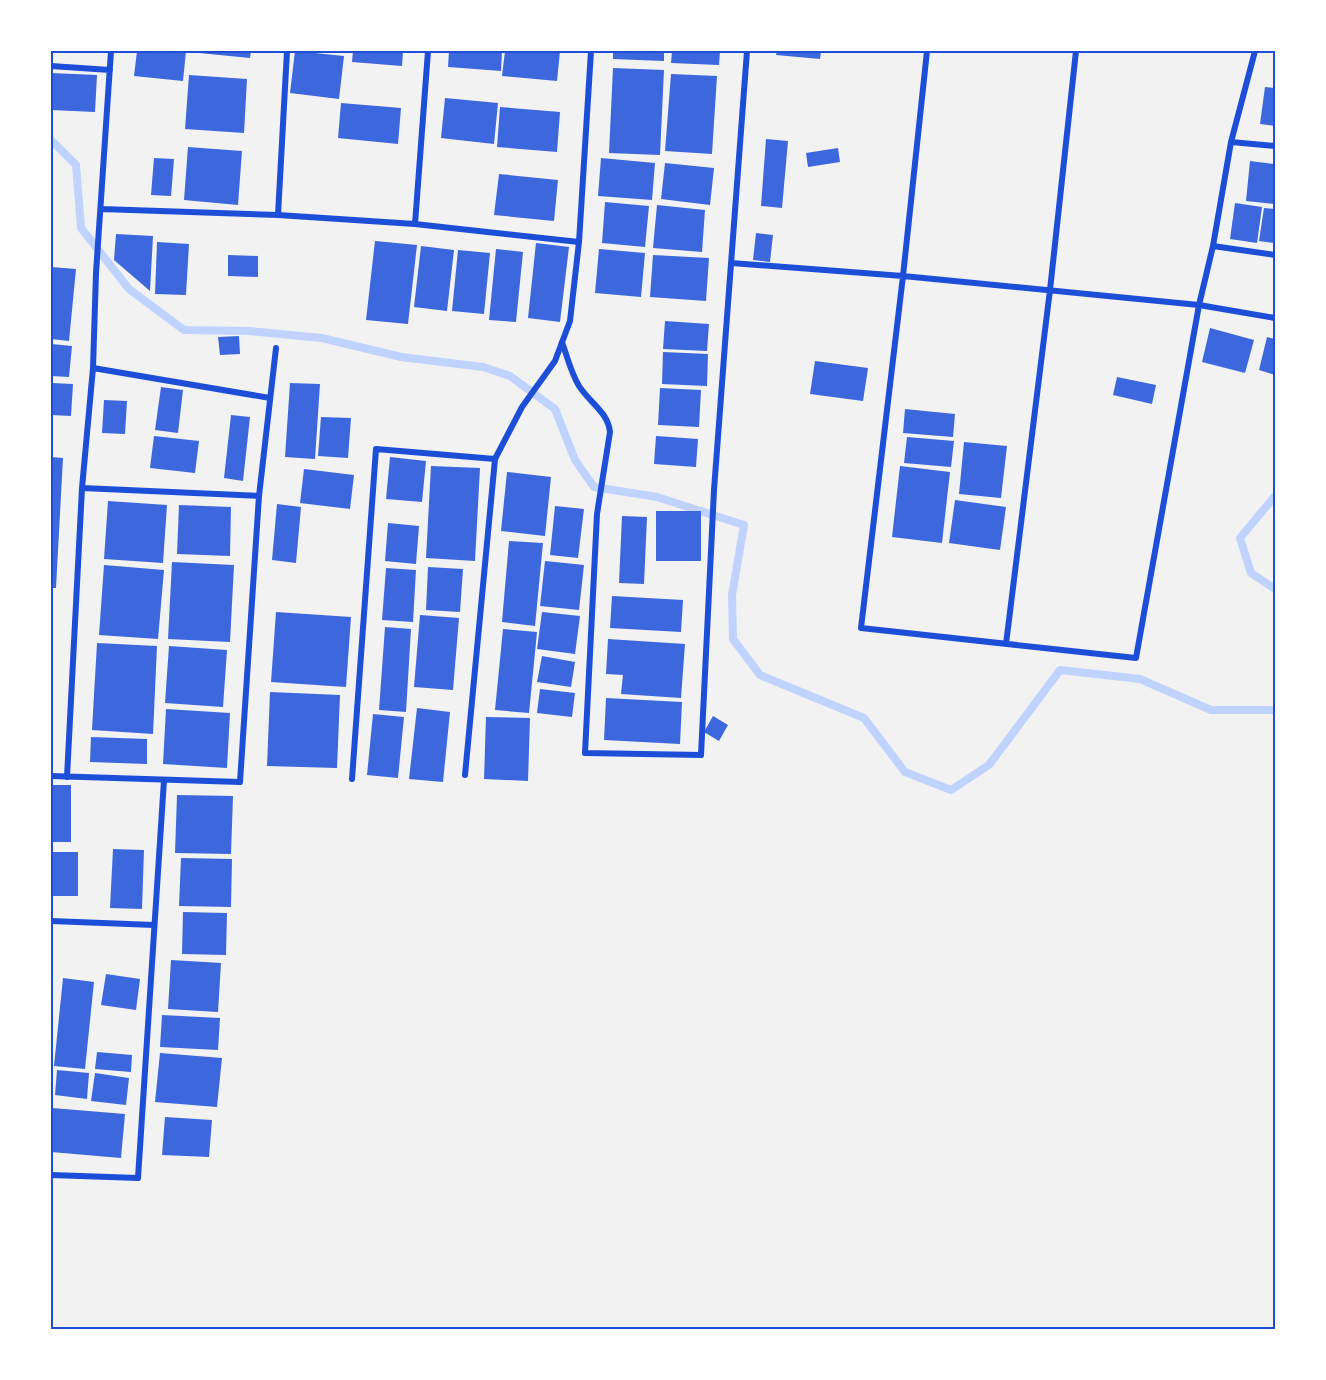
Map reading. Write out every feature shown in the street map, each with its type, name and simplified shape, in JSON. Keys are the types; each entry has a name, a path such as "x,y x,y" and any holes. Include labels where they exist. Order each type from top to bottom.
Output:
{"street":[{"path":"67,777 82,488 93,368 96,273 111,51"},
{"path":"278,215 287,51"},
{"path":"415,224 428,51"},
{"path":"465,775 495,459 522,407 555,361 570,321 579,242 591,51"},
{"path":"562,342 578,384 606,417 610,432 597,514 585,753 701,755 714,490 747,51"},
{"path":"927,51 861,628 1136,658 1199,305 1213,246 1231,142 1255,51"},
{"path":"1006,645 1050,290 1076,51"},
{"path":"51,66 110,70"},
{"path":"1231,142 1275,146"},
{"path":"101,209 278,215 415,224 579,242"},
{"path":"1213,246 1275,255"},
{"path":"731,263 903,276 1199,305 1275,318"},
{"path":"51,776 240,782 259,496 276,348"},
{"path":"93,368 270,399"},
{"path":"352,779 376,449 495,459"},
{"path":"82,488 259,496"},
{"path":"51,1175 138,1178 164,780"},
{"path":"51,921 154,925"}],"building":[{"path":"137,51 186,51 183,81 134,76"},
{"path":"199,51 251,51 250,58 199,53"},
{"path":"295,51 344,56 339,99 290,93"},
{"path":"353,51 403,51 402,66 352,62"},
{"path":"449,51 502,51 501,71 448,67"},
{"path":"505,51 560,51 557,81 502,76"},
{"path":"613,51 664,51 664,61 613,59"},
{"path":"672,51 720,51 719,65 671,63"},
{"path":"777,51 821,51 820,59 776,55"},
{"path":"613,68 664,70 660,155 609,153"},
{"path":"51,73 97,75 95,112 51,110"},
{"path":"671,74 717,76 712,154 665,151"},
{"path":"189,75 247,79 244,133 185,129"},
{"path":"1265,87 1275,88 1275,126 1260,124"},
{"path":"445,98 498,103 494,144 441,138"},
{"path":"341,103 401,108 398,144 338,138"},
{"path":"500,107 560,112 557,152 497,147"},
{"path":"766,139 788,141 782,208 761,206"},
{"path":"188,147 242,151 238,205 184,200"},
{"path":"838,148 840,162 808,167 806,153"},
{"path":"154,158 174,159 171,196 151,195"},
{"path":"601,158 655,163 652,200 598,196"},
{"path":"1250,161 1275,164 1275,204 1246,201"},
{"path":"665,163 714,168 710,205 661,199"},
{"path":"499,174 558,180 554,221 494,215"},
{"path":"605,202 649,206 645,247 602,243"},
{"path":"1235,203 1262,207 1257,243 1230,239"},
{"path":"657,205 705,210 702,252 653,248"},
{"path":"1264,208 1275,209 1275,243 1259,241"},
{"path":"756,233 773,235 770,262 753,260"},
{"path":"116,234 153,236 150,291 114,260"},
{"path":"375,241 417,245 408,324 366,320"},
{"path":"157,242 189,244 186,295 155,294"},
{"path":"536,243 569,247 560,322 528,318"},
{"path":"421,246 454,250 447,311 414,307"},
{"path":"496,249 523,252 516,322 489,320"},
{"path":"599,249 645,253 641,297 595,293"},
{"path":"458,250 490,253 484,314 452,311"},
{"path":"228,255 258,256 258,277 228,276"},
{"path":"653,255 709,258 706,301 650,297"},
{"path":"51,267 76,269 69,341 51,339"},
{"path":"665,321 709,324 707,351 663,349"},
{"path":"1210,328 1254,340 1245,373 1202,362"},
{"path":"239,336 240,354 220,355 218,337"},
{"path":"1267,337 1275,339 1275,375 1259,370"},
{"path":"51,344 72,346 69,377 51,376"},
{"path":"663,352 708,354 707,386 662,384"},
{"path":"815,361 868,368 863,401 810,394"},
{"path":"1117,377 1156,385 1152,404 1113,395"},
{"path":"51,383 73,384 71,416 51,415"},
{"path":"290,383 320,384 315,459 285,457"},
{"path":"161,387 183,390 178,433 155,430"},
{"path":"660,388 701,390 699,427 658,425"},
{"path":"104,400 127,401 125,434 102,433"},
{"path":"905,409 955,414 953,437 903,433"},
{"path":"231,415 250,417 243,481 224,478"},
{"path":"321,417 351,418 348,458 318,456"},
{"path":"154,436 199,441 195,473 150,468"},
{"path":"656,436 698,439 696,467 654,464"},
{"path":"907,437 954,441 951,467 904,463"},
{"path":"964,442 1007,446 1001,498 959,494"},
{"path":"51,457 63,458 56,588 51,588"},
{"path":"390,457 426,461 422,502 386,499"},
{"path":"431,466 480,468 475,561 426,558"},
{"path":"900,466 950,472 942,543 892,537"},
{"path":"304,469 354,475 350,509 300,503"},
{"path":"507,472 551,477 545,536 501,531"},
{"path":"955,500 1006,507 1000,550 949,543"},
{"path":"108,501 167,505 163,563 104,559"},
{"path":"277,504 301,507 296,563 272,560"},
{"path":"179,505 231,507 230,556 177,554"},
{"path":"555,506 584,509 578,558 550,555"},
{"path":"656,511 701,511 701,561 656,561"},
{"path":"622,516 647,517 644,584 619,583"},
{"path":"388,523 419,526 416,564 385,561"},
{"path":"509,541 543,543 535,626 502,622"},
{"path":"545,561 584,565 579,610 540,606"},
{"path":"172,562 234,565 230,642 168,639"},
{"path":"104,565 164,570 158,639 99,635"},
{"path":"428,567 463,569 460,612 426,610"},
{"path":"386,568 416,570 413,622 382,620"},
{"path":"612,596 683,600 681,632 610,628"},
{"path":"276,612 351,617 346,687 271,682"},
{"path":"542,612 580,616 575,654 537,649"},
{"path":"420,615 459,618 453,690 414,687"},
{"path":"385,627 411,629 406,712 379,710"},
{"path":"503,629 537,632 529,713 495,710"},
{"path":"608,639 685,644 681,698 621,694 623,675 606,674"},
{"path":"97,643 157,646 153,734 92,730"},
{"path":"169,646 227,650 223,707 165,703"},
{"path":"542,656 575,662 571,687 537,682"},
{"path":"540,689 575,693 572,717 537,713"},
{"path":"270,692 340,695 337,768 267,766"},
{"path":"606,698 682,702 680,744 604,740"},
{"path":"417,708 450,712 443,782 409,779"},
{"path":"166,709 230,713 227,768 163,764"},
{"path":"373,714 404,717 398,778 367,775"},
{"path":"713,716 728,725 719,741 704,732"},
{"path":"486,717 530,718 528,781 484,779"},
{"path":"91,737 147,739 147,764 90,762"},
{"path":"51,785 71,785 71,842 51,842"},
{"path":"177,795 233,796 231,854 175,853"},
{"path":"113,849 144,850 142,909 110,908"},
{"path":"52,852 78,852 78,896 52,896"},
{"path":"181,858 232,859 231,907 179,906"},
{"path":"183,912 227,913 226,955 182,954"},
{"path":"171,960 221,963 218,1012 168,1009"},
{"path":"106,974 140,979 136,1010 101,1005"},
{"path":"63,978 94,982 85,1069 54,1066"},
{"path":"162,1015 220,1018 218,1050 160,1047"},
{"path":"97,1052 132,1055 131,1072 95,1069"},
{"path":"160,1053 222,1058 217,1107 155,1102"},
{"path":"57,1070 89,1073 87,1099 55,1095"},
{"path":"95,1073 129,1078 126,1105 91,1101"},
{"path":"52,1108 125,1114 121,1158 51,1152"},
{"path":"165,1117 212,1120 209,1157 162,1155"}],"waterway":[{"path":"51,140 76,165 81,228 129,289 184,330 248,331 322,338 401,357 483,367 510,376 555,409 575,460 594,487 657,497 744,525 732,595 733,639 760,675 864,718 905,772 951,790 989,765 1060,670 1140,679 1211,710 1275,710"},
{"path":"1275,496 1240,538 1251,573 1275,589"}]}
